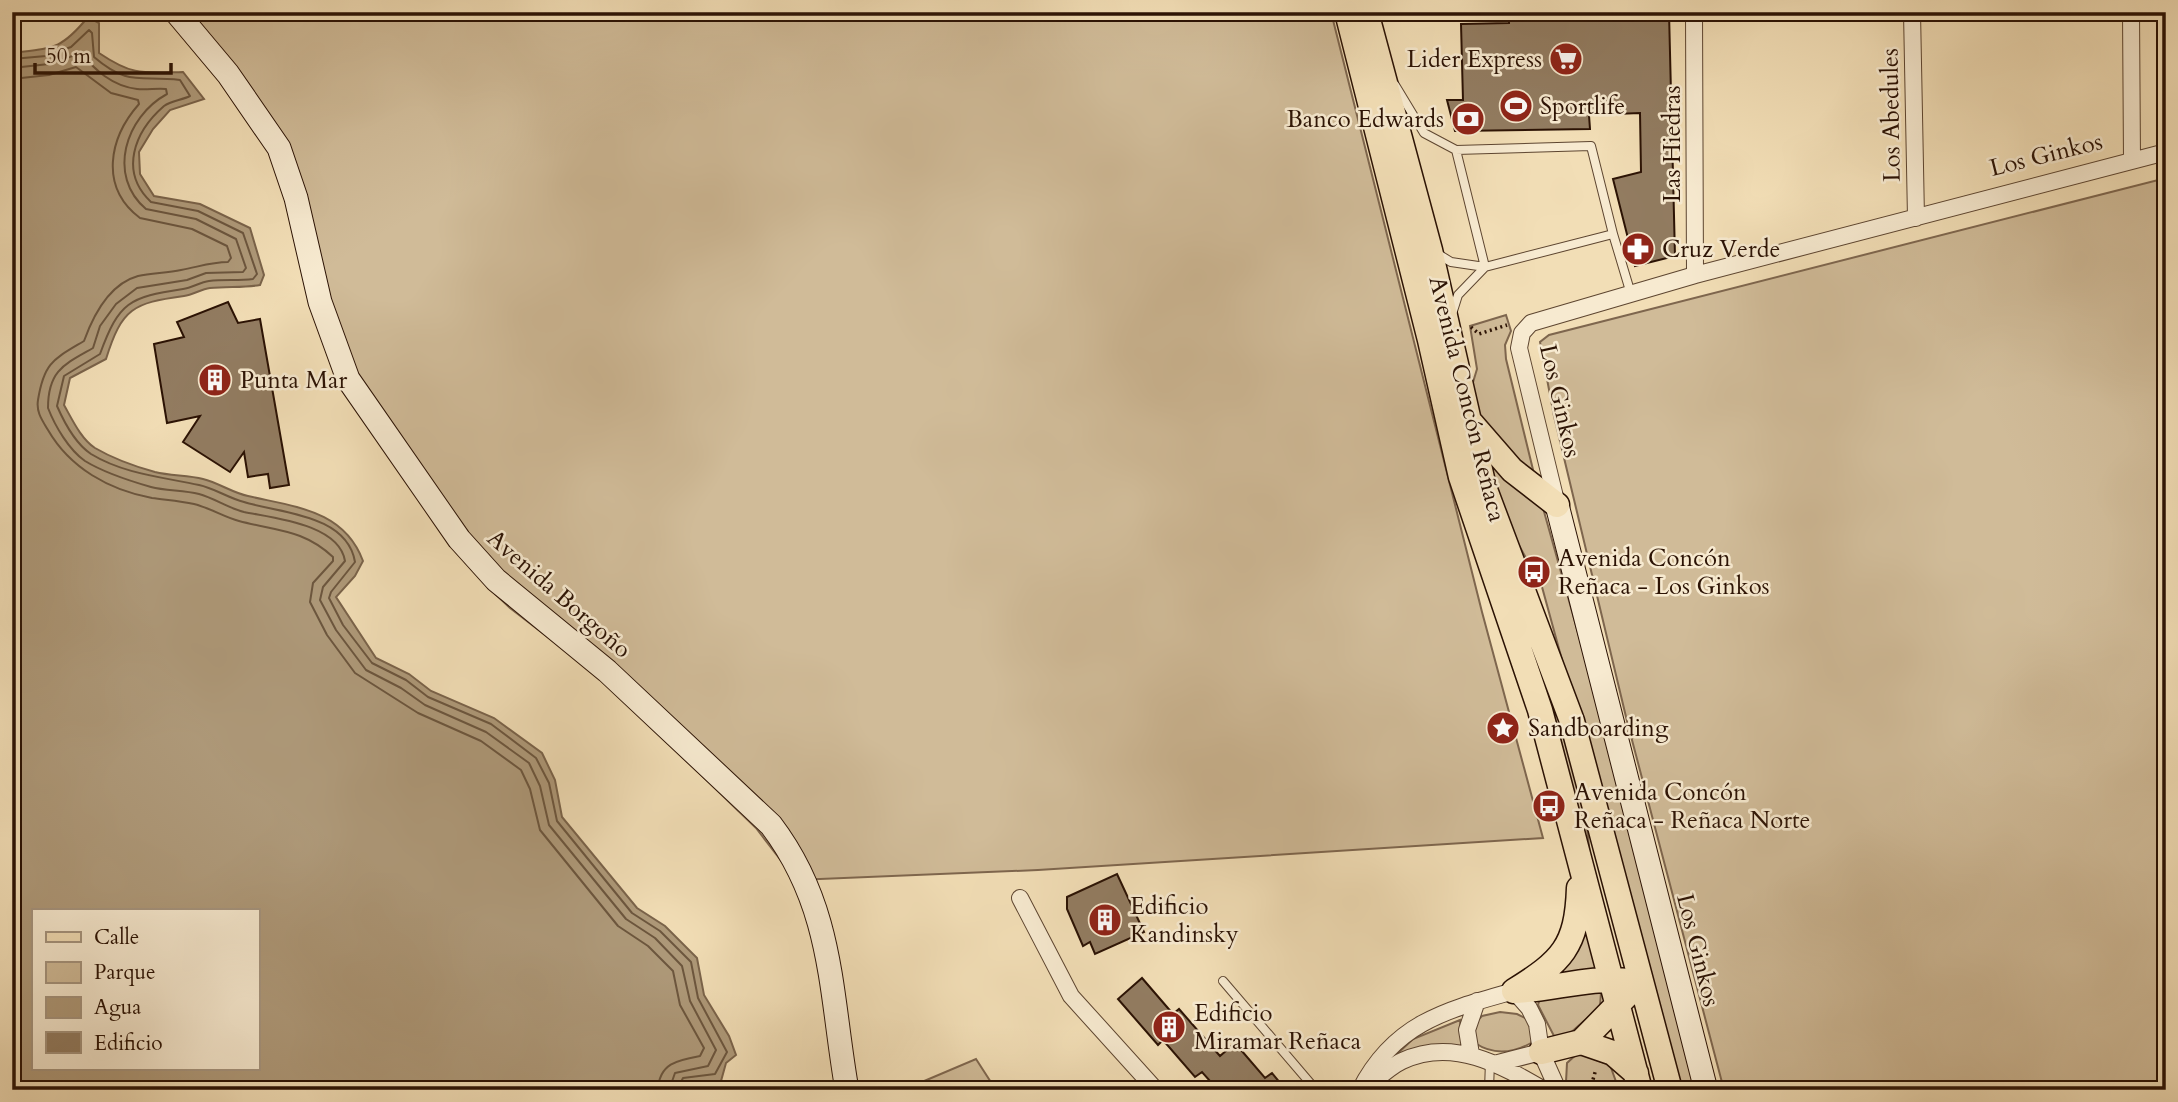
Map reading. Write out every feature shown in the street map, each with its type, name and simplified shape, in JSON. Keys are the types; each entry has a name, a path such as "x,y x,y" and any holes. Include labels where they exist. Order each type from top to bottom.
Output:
{"main road":[{"name":"Avenida Concón Reñaca","path":"1347,12 1404,234 1461,477 1540,710 1638,1081"},
{"name":"Avenida Concón Reñaca","path":"1366,12 1430,250 1459,328 1467,418 1500,532 1572,720 1670,1090"},
{"name":"Avenida Borgoño","path":"184,19 279,148 296,198 320,302 348,379 458,539 496,580 607,671 771,825 792,852 814,899 829,952 847,1090"},
{"path":"1467,418 1512,470 1557,505"},
{"name":"Los Ginkos","path":"1557,505 1706,1090"},
{"path":"1514,991 1562,957 1573,937 1578,914 1581,863"},
{"path":"1514,991 1614,990 1642,983"},
{"path":"1581,1042 1614,990"},
{"path":"1541,1052 1581,1042 1613,1053 1638,1081"}],"street":[{"name":"Las Hiedras","path":"1694,12 1695,275"},
{"name":"Los Abedules","path":"1912,12 1916,218"},
{"path":"2131,12 2132,160"},
{"name":"Los Ginkos","path":"1557,505 1519,340 1531,323 1695,275 2166,152"},
{"path":"1020,898 1071,996 1156,1090"},
{"path":"1362,1090 1380,1057 1419,1023 1441,1012 1514,991 1529,1008 1537,1024 1541,1052 1558,1090"},
{"path":"1471,1054 1466,1030 1477,1001"},
{"path":"1494,1062 1541,1052"},
{"path":"1362,1090 1401,1061 1423,1055 1471,1054 1494,1062 1544,1090"}],"lane":[{"path":"1381,64 1424,133 1456,150 1591,146 1631,294"},
{"path":"1456,150 1485,267"},
{"path":"1404,234 1451,262 1485,267 1614,234"},
{"path":"1459,328 1451,314 1458,295 1485,267"},
{"path":"1223,981 1311,1083 1312,1090"},
{"path":"1489,1090 1494,1062"}],"path":[{"path":"1459,328 1479,334 1517,322"}],"green space":[{"path":"159,12 1331,12 1482,612 1543,838 1038,870 796,880 756,828 601,678 510,608 489,588 361,415 294,184 208,49"},
{"path":"2166,178 2166,1090 1724,1090 1627,721 1554,416 1540,342 1549,335"},
{"path":"1506,315 1511,331 1505,345 1506,359 1536,482 1480,428 1471,389 1477,369 1470,326"},
{"path":"1486,457 1543,508 1596,697 1696,1090 1680,1090 1542,587 1510,529"},
{"path":"1527,633 1559,705 1583,794 1590,854 1556,722"},
{"path":"1586,931 1598,970 1542,986 1583,932"},
{"path":"1601,992 1600,1007 1568,1035 1554,1036 1538,1005 1540,998"},
{"path":"1500,1012 1517,1014 1529,1020 1534,1035 1531,1043 1517,1049 1496,1051 1475,1043 1475,1023 1482,1016"},
{"path":"1460,1020 1462,1048 1398,1058 1397,1054 1413,1039"},
{"path":"1578,1053 1610,1065 1619,1090 1570,1090 1566,1082 1567,1063"},
{"path":"976,1059 996,1090 903,1090"}],"water":[{"path":"88,17 99,23 99,53 121,66 139,72 183,72 204,99 170,110 153,129 139,152 140,174 154,196 200,204 250,228 264,275 260,285 216,287 153,302 132,311 118,329 106,359 70,378 64,405 77,428 95,448 125,462 155,472 203,479 242,495 316,513 344,531 355,544 363,561 355,576 336,597 376,658 409,674 431,691 494,718 542,753 555,780 562,817 637,908 665,926 697,958 704,995 729,1036 736,1055 726,1063 721,1081 685,1085 684,1090 12,1090 12,53 55,46 70,36"}],"building":[{"path":"1509,12 1669,12 1675,256 1635,266 1613,179 1641,172 1640,113 1589,115 1590,129 1455,131 1447,100 1463,100 1461,24 1509,23"},
{"name":"Punta Mar","path":"228,302 238,323 260,319 289,485 270,488 268,474 248,477 244,452 230,472 183,442 200,416 167,423 154,344 184,337 177,322"},
{"name":"Edificio Kandinsky","path":"1117,874 1144,932 1095,954 1090,942 1083,946 1067,909 1067,897"},
{"name":"Edificio Miramar Reñaca","path":"1142,978 1173,1014 1179,1009 1220,1056 1235,1043 1265,1078 1272,1073 1286,1090 1218,1090 1202,1072 1195,1077 1163,1040 1158,1045 1118,999"}],"place":[{"name":"Lider Express","path":"1566,59"},
{"name":"Sportlife","path":"1516,106"},
{"name":"Banco Edwards","path":"1468,119"},
{"name":"Cruz Verde","path":"1638,249"},
{"name":"Punta Mar","path":"215,380"},
{"name":"Avenida Concón Reñaca - Los Ginkos","path":"1534,572"},
{"name":"Sandboarding","path":"1503,728"},
{"name":"Avenida Concón Reñaca - Reñaca Norte","path":"1549,806"},
{"name":"Edificio Kandinsky","path":"1105,920"},
{"name":"Edificio Miramar Reñaca","path":"1169,1027"}]}
